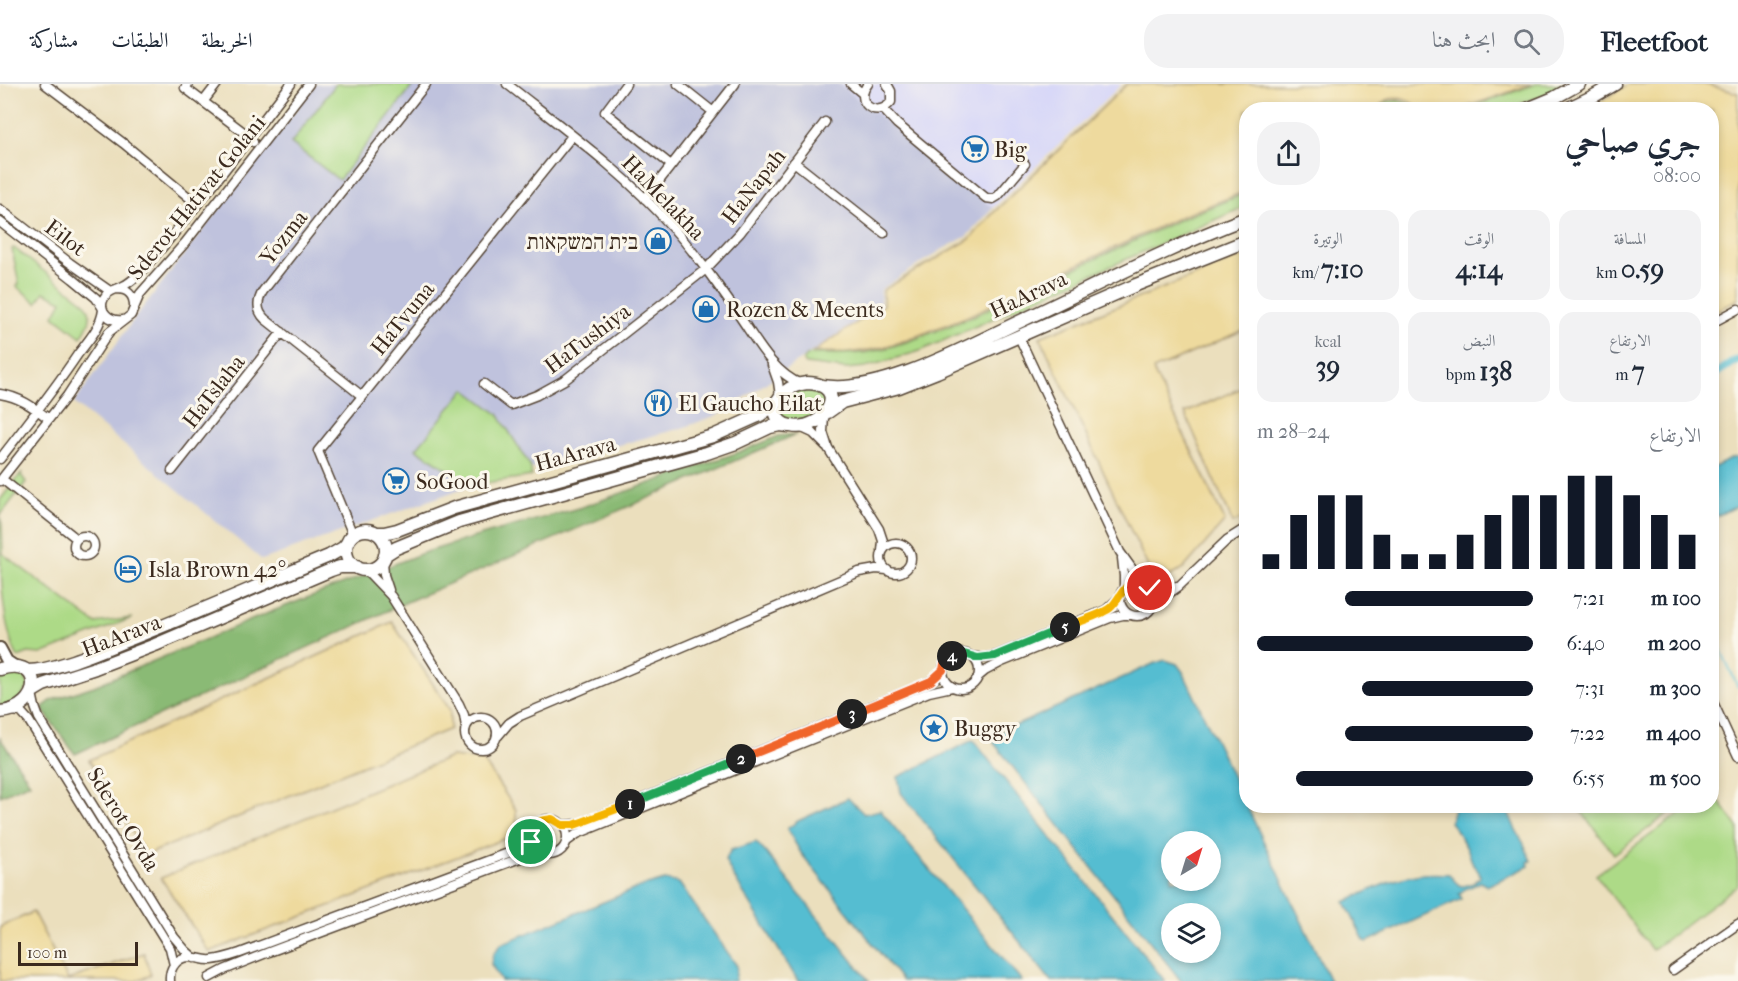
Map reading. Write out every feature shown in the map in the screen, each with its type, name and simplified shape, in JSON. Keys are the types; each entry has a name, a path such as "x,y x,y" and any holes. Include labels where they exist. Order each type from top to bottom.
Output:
{"highway":[{"path":"1544,102 1579,84"},
{"path":"1575,102 1601,84"},
{"path":"1581,102 1615,84"},
{"name":"HaArava","path":"822,386 840,388 860,385 917,368 1171,250 1239,221"},
{"name":"HaArava","path":"826,414 842,402 919,380 1136,285 1239,244"},
{"path":"812,383 822,386 831,395 831,403 826,414 816,422 794,427 781,422 776,415 775,407 779,398 790,388 812,383"},
{"name":"HaArava","path":"376,533 397,530 454,508 713,436 760,415 779,398"},
{"name":"HaArava","path":"384,558 396,548 459,522 707,453 774,426 794,427"},
{"path":"361,531 376,533 384,540 386,546 384,558 375,567 361,568 348,557 347,551 351,538 361,531"},
{"name":"HaArava","path":"0,669 41,670 139,636 329,556 343,548 351,538"},
{"name":"HaArava","path":"5,712 25,703 33,692 43,685 155,645 331,570 340,567 361,568"},
{"path":"22,669 34,682 33,692"}],"main road":[{"path":"0,648 6,659 22,669"}],"street":[{"path":"46,84 130,148 197,204"},
{"path":"188,84 185,88 250,137 257,150"},
{"path":"203,102 217,84"},
{"name":"Sderot Hativat Golani","path":"113,290 126,285 138,275 291,84"},
{"name":"Sderot Hativat Golani","path":"134,306 141,294 185,243 309,84"},
{"name":"Yozma","path":"362,396 265,319 258,305 260,296 426,84"},
{"name":"HaMelakha","path":"507,84 616,172 645,199 676,231 706,269 770,359 788,377 801,384"},
{"path":"626,84 605,112 671,165"},
{"path":"678,84 712,111"},
{"path":"645,199 735,84"},
{"path":"851,84 863,94 868,107 876,110 883,109 891,102 890,86"},
{"path":"863,94 868,84"},
{"path":"883,109 897,124 988,199 993,199 1000,194 1025,164"},
{"name":"HaNapah","path":"706,269 736,238 825,122"},
{"name":"HaTvuna","path":"351,538 318,451 572,136"},
{"path":"794,162 884,233"},
{"name":"Eilot","path":"0,209 70,263 113,290"},
{"name":"Eilot","path":"0,222 74,279 96,298 103,308"},
{"name":"HaTushiya","path":"484,384 511,405 547,390 594,358 706,269"},
{"path":"0,459 97,328 102,316 104,298 113,290 128,292 134,306 131,315 110,330 71,390 1,480 77,539"},
{"path":"103,308 111,319 123,320"},
{"path":"1719,319 1738,309"},
{"name":"HaTslaha","path":"172,471 282,332"},
{"path":"1019,337 1120,552 1124,568 1124,588 1119,598 1107,610 995,656 984,658 964,654 952,656 944,664 946,682 952,687 967,689 979,676 1002,662 1110,618 1123,615 1142,616 1183,583 1222,544 1239,532"},
{"name":"HaMelakha","path":"770,359 777,378 779,398"},
{"path":"0,394 19,399 49,419"},
{"path":"826,414 823,432 828,448 879,530 882,540 882,565 887,570"},
{"path":"794,427 813,434 828,448"},
{"path":"879,530 894,543"},
{"path":"384,558 384,575 391,596 459,704 465,717 467,741 476,749 483,750 491,747 509,723 520,716 859,572 876,568 899,573 907,567 911,558 904,545 889,544 859,572"},
{"path":"1120,552 1153,593 1153,605"},
{"path":"361,568 391,596"},
{"path":"1124,588 1134,582 1168,588 1183,583"},
{"path":"1119,598 1122,609 1129,615"},
{"path":"970,656 978,664 979,676"},
{"path":"562,825 580,824 926,684 943,670"},
{"path":"209,979 224,969 494,867 528,855 555,854 572,837 584,831 929,692 952,687"},
{"name":"Sderot Ovda","path":"33,692 39,718 174,936 186,951 207,968 209,979"},
{"path":"459,704 466,711 478,717 499,721 520,716"},
{"name":"Sderot Ovda","path":"5,712 21,712 29,721 170,948 171,973"},
{"path":"1719,715 1738,756"},
{"path":"466,727 478,717"},
{"path":"490,719 496,726 498,736"},
{"path":"163,981 183,958 213,960 226,958 511,852 524,845 535,825 546,819 552,819 562,825 566,830 566,842"},
{"path":"531,836 534,847 542,854"},
{"path":"1673,970 1738,924"}],"shaded area":[{"path":"316,84 839,84 993,208 967,236 881,289 880,305 722,413 685,427 472,485 262,560 74,403 137,315"},
{"path":"839,84 1122,84 993,208"}],"green space":[{"path":"336,84 414,84 339,180 291,143"},
{"path":"1536,84 1566,84 1525,102 1486,102"},
{"path":"1239,196 1239,209 920,351 866,367 845,369 806,364 803,360 813,354 869,352 919,338 967,319 1183,218"},
{"path":"14,248 84,302 90,316 81,337 54,316 62,301 44,292 37,303 16,286 19,284 12,249"},
{"path":"802,388 823,391 826,406 809,421 790,422 780,414 784,400"},
{"path":"465,389 498,414 530,465 532,476 472,485 416,449"},
{"path":"797,434 409,601 75,754 44,712 43,707 52,700 94,686 273,611 423,553 579,508 779,436"},
{"path":"22,472 21,475 26,482 0,516 0,500"},
{"path":"0,516 3,554 95,623 132,618 41,654 28,653 18,657 12,644 4,609"},
{"path":"14,672 24,675 29,686 17,702 0,707 0,675"},
{"path":"0,738 30,783 0,796"},
{"path":"1719,801 1738,827 1738,885 1652,950 1596,875 1680,813 1719,813"},
{"path":"1582,813 1669,813 1614,854"}],"sand":[{"path":"1127,84 1532,84 1481,102 1410,102 1395,98 1384,102 1239,102 1239,194 1182,216 966,317 918,336 862,351 813,352 883,305 883,290 970,239 995,211"},
{"path":"1628,84 1704,84 1738,93 1738,299 1719,309 1719,102 1601,102"},
{"path":"1239,258 1239,332 1153,370 1225,521 1184,568 1167,578 1150,571 1040,337"},
{"path":"1239,389 1239,520 1233,523 1185,413"},
{"path":"392,622 450,710 450,729 146,855 89,760"},
{"path":"451,757 483,760 516,810 517,834 209,952 161,878"},
{"path":"33,912 68,980 144,953 151,975 136,981 0,981 0,927"}],"water":[{"path":"1738,457 1738,506 1719,515 1719,465"},
{"path":"1165,660 1177,664 1183,672 1239,790 1239,813 1250,813 1330,981 1181,981 1167,963 1221,963 1221,903 1161,903 1161,956 994,743 994,737 1153,664"},
{"path":"973,740 1165,981 1051,981 901,793 898,777"},
{"path":"848,798 864,814 880,810 1022,981 902,981 801,853 787,829 798,821"},
{"path":"1453,813 1509,813 1531,861 1528,862 1529,866 1487,886 1480,882 1462,891 1459,894 1462,899 1367,942 1364,940 1345,902 1395,880 1420,874 1449,874 1460,886 1474,883 1480,877 1468,850 1450,822"},
{"path":"756,842 869,981 798,981 725,860 731,850"},
{"path":"665,880 679,883 737,966 735,981 501,981 491,964 493,954 501,944 640,887"}],"waterway":[{"path":"1719,371 1738,359"},
{"path":"1719,646 1738,687"}],"place":[{"name":"Big","path":"975,149"},
{"name":"בית המשקאות","path":"658,241"},
{"name":"Rozen & Meents","path":"706,309"},
{"name":"El Gaucho Eilat","path":"658,403"},
{"name":"SoGood","path":"396,481"},
{"name":"Isla Brown 42°","path":"128,569"},
{"name":"Buggy","path":"934,728"}],"route":[{"path":"531,842 532,830 540,821 552,819 562,825 580,824 926,684 936,678 952,656 958,654 978,658 995,656 1107,610 1128,584 1140,582 1150,588"}]}
